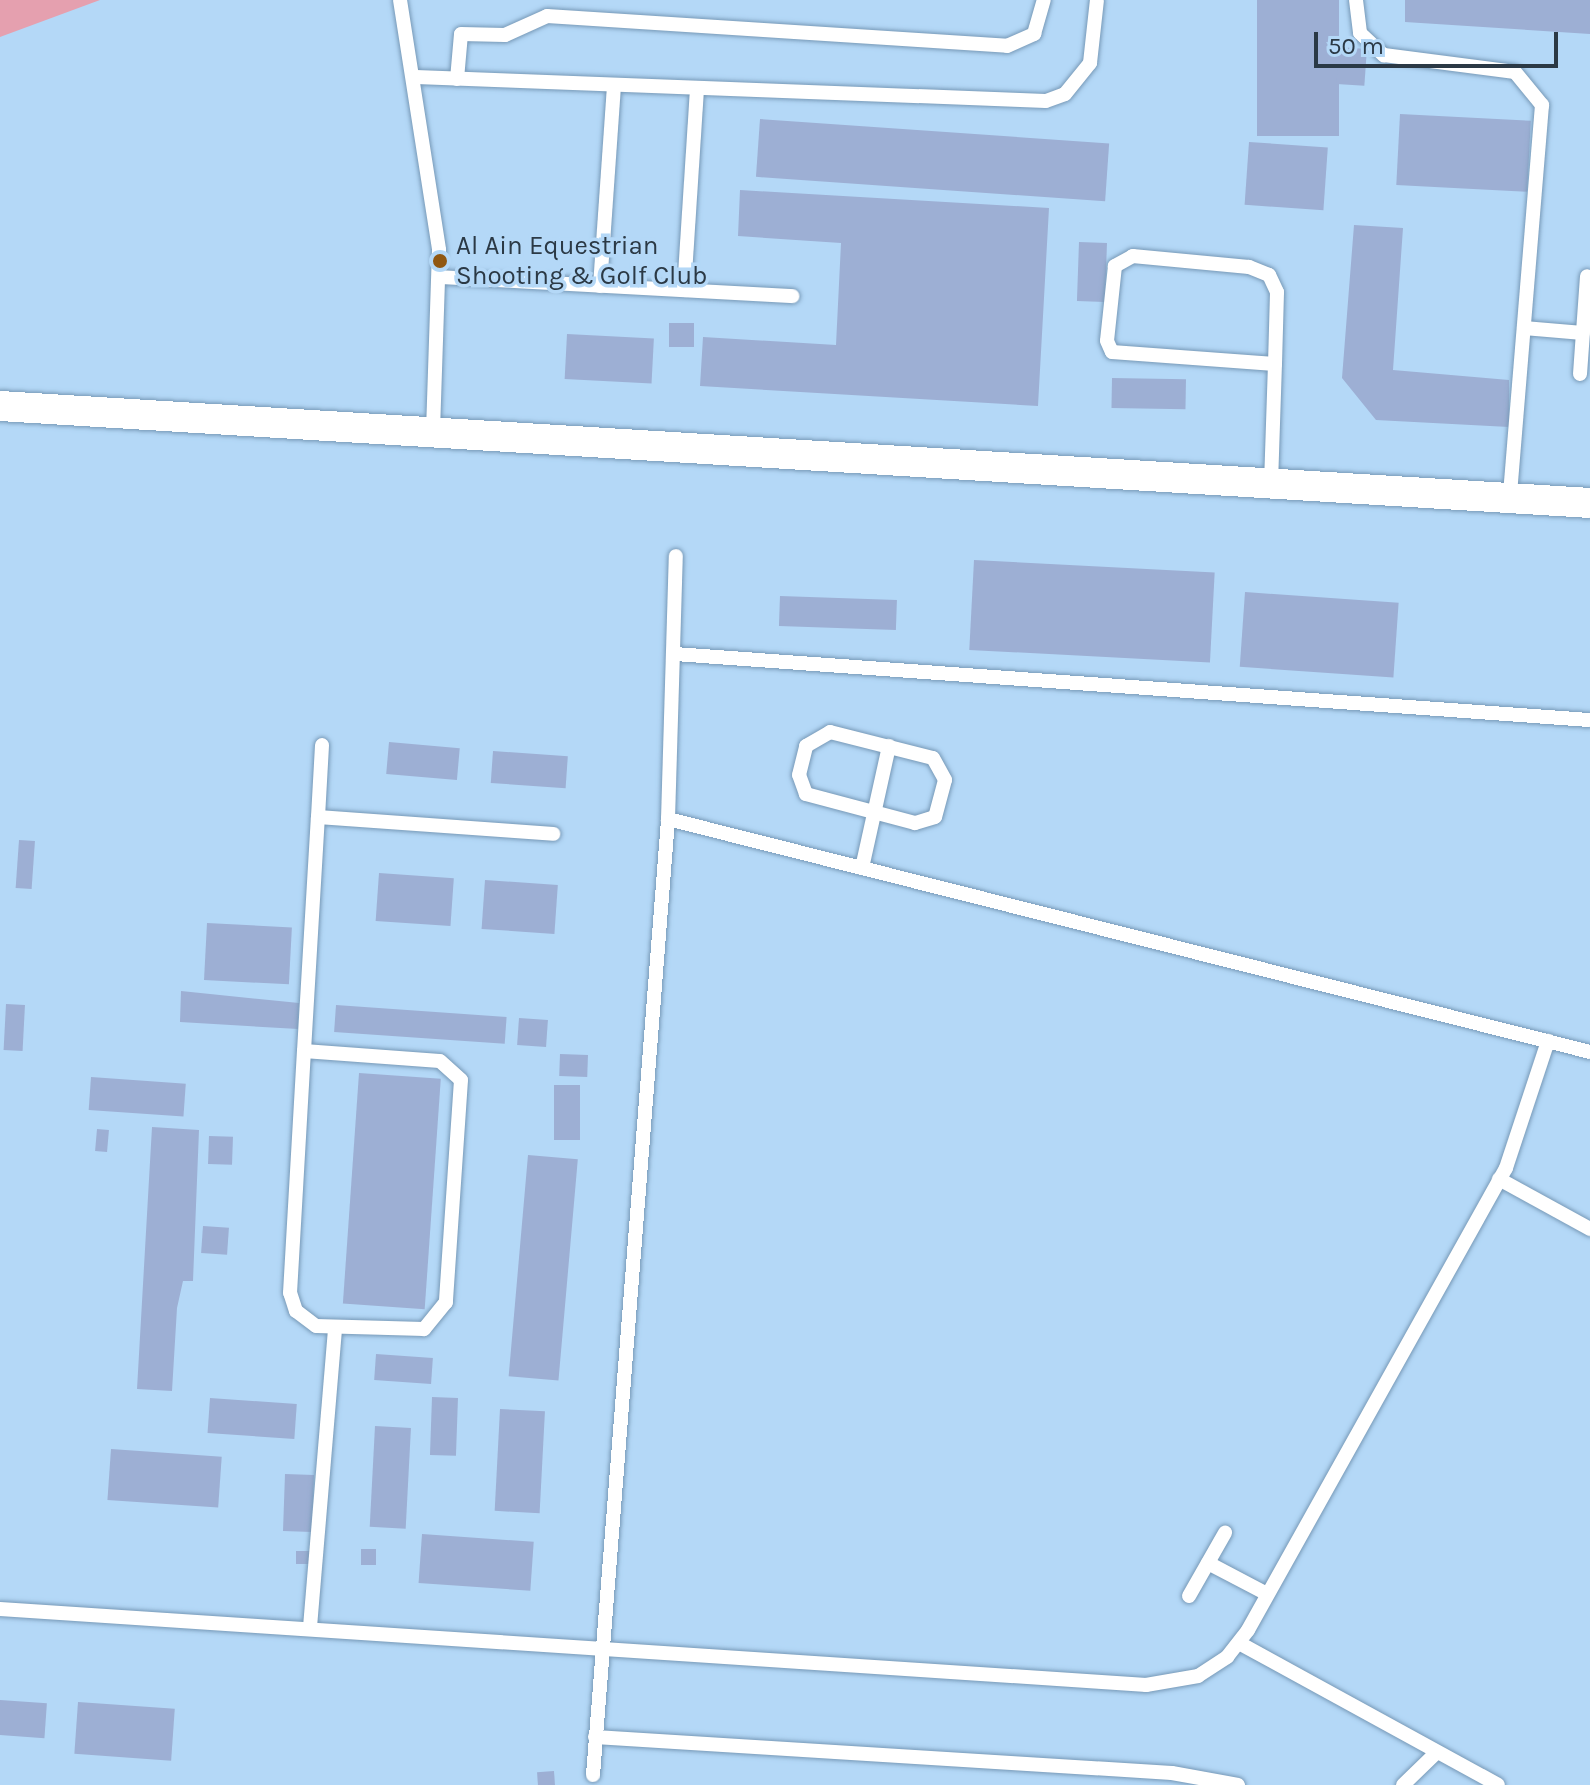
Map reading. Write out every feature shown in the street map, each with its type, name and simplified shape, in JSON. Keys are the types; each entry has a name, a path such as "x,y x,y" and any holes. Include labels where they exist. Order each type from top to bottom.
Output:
{"street":[{"path":"0,406 1590,503"}],"lane":[{"path":"400,0 416,77 439,277 433,432"},
{"path":"457,79 461,34 505,35 547,16 1007,46 1034,34 1044,0"},
{"path":"416,77 1046,101 1065,94 1090,63 1097,0"},
{"path":"1356,0 1360,33 1384,55 1505,69 1538,94 1510,498"},
{"path":"600,286 614,85"},
{"path":"684,290 697,88"},
{"path":"1271,484 1275,364 1277,292 1260,270 1133,256 1115,266 1107,341 1112,352 1275,364"},
{"path":"1580,374 1587,276"},
{"path":"439,277 792,296"},
{"path":"1524,328 1583,333"},
{"path":"593,1775 668,819 676,556"},
{"path":"675,654 1590,720"},
{"path":"821,733 933,758 945,780 929,823 875,814 812,799 799,775 806,746 821,733"},
{"path":"304,1051 440,1061 457,1072 463,1089 441,1314 413,1333 335,1329 304,1320 290,1293 304,1051 318,817 322,745"},
{"path":"862,868 889,746"},
{"path":"318,817 553,834"},
{"path":"668,819 1590,1052"},
{"path":"0,1609 601,1644 1146,1685 1198,1676 1239,1643 1499,1179 1548,1041"},
{"path":"1499,1179 1590,1229"},
{"path":"310,1627 335,1329"},
{"path":"1189,1596 1225,1533"},
{"path":"1208,1563 1267,1594"},
{"path":"1239,1643 1498,1785"},
{"path":"595,1737 1172,1773 1238,1785"},
{"path":"1403,1785 1437,1752"}],"shaded area":[{"path":"0,0 100,0 0,37"}],"building":[{"path":"1257,0 1339,0 1339,136 1257,136"},
{"path":"1405,0 1590,0 1590,34 1405,22"},
{"path":"1339,47 1367,49 1364,86 1336,84"},
{"path":"1400,114 1531,121 1527,192 1396,185"},
{"path":"760,119 1109,143 1105,201 756,177"},
{"path":"1249,142 1328,148 1323,210 1245,205"},
{"path":"740,190 1049,208 1038,406 700,386 703,337 836,345 841,243 738,236"},
{"path":"1354,225 1403,228 1393,370 1509,380 1509,427 1376,420 1342,378"},
{"path":"1079,242 1107,243 1105,302 1077,301"},
{"path":"669,323 694,323 694,347 669,347"},
{"path":"567,334 654,339 652,383 565,379"},
{"path":"1112,378 1186,379 1185,409 1111,408"},
{"path":"974,560 1215,573 1210,662 969,650"},
{"path":"1245,592 1399,603 1393,678 1240,667"},
{"path":"780,596 897,600 896,630 779,626"},
{"path":"389,742 460,748 457,780 386,774"},
{"path":"493,751 568,756 566,788 491,783"},
{"path":"19,840 35,841 32,889 16,888"},
{"path":"379,873 454,878 450,926 376,921"},
{"path":"485,880 558,885 554,934 482,929"},
{"path":"207,923 292,927 289,984 204,980"},
{"path":"181,991 299,1003 298,1029 180,1022"},
{"path":"6,1004 25,1005 23,1051 4,1050"},
{"path":"336,1005 507,1017 505,1044 334,1032"},
{"path":"519,1018 548,1020 546,1047 517,1045"},
{"path":"560,1054 588,1055 587,1077 559,1076"},
{"path":"359,1073 441,1079 425,1309 343,1303"},
{"path":"91,1077 186,1084 183,1117 89,1110"},
{"path":"554,1085 580,1085 580,1140 554,1140"},
{"path":"152,1127 199,1130 193,1281 183,1281 177,1308 172,1391 137,1389"},
{"path":"97,1129 109,1130 107,1152 95,1151"},
{"path":"209,1136 233,1137 232,1165 208,1164"},
{"path":"528,1155 578,1159 558,1381 509,1376"},
{"path":"203,1226 229,1228 227,1255 201,1253"},
{"path":"376,1354 433,1358 431,1384 374,1380"},
{"path":"432,1397 458,1398 456,1456 430,1455"},
{"path":"210,1398 297,1404 294,1439 208,1433"},
{"path":"500,1409 545,1411 540,1513 495,1511"},
{"path":"375,1426 411,1428 406,1529 370,1527"},
{"path":"111,1449 222,1457 218,1508 107,1500"},
{"path":"285,1474 314,1475 312,1532 283,1531"},
{"path":"422,1534 534,1542 530,1591 419,1583"},
{"path":"361,1549 376,1549 376,1565 361,1565"},
{"path":"296,1551 310,1551 310,1564 296,1564"},
{"path":"0,1700 47,1703 44,1738 0,1735"},
{"path":"78,1702 175,1709 171,1761 74,1754"},
{"path":"554,1771 555,1785 538,1785 537,1772"}],"place":[{"name":"Al Ain Equestrian Shooting & Golf Club","path":"440,261"}]}
